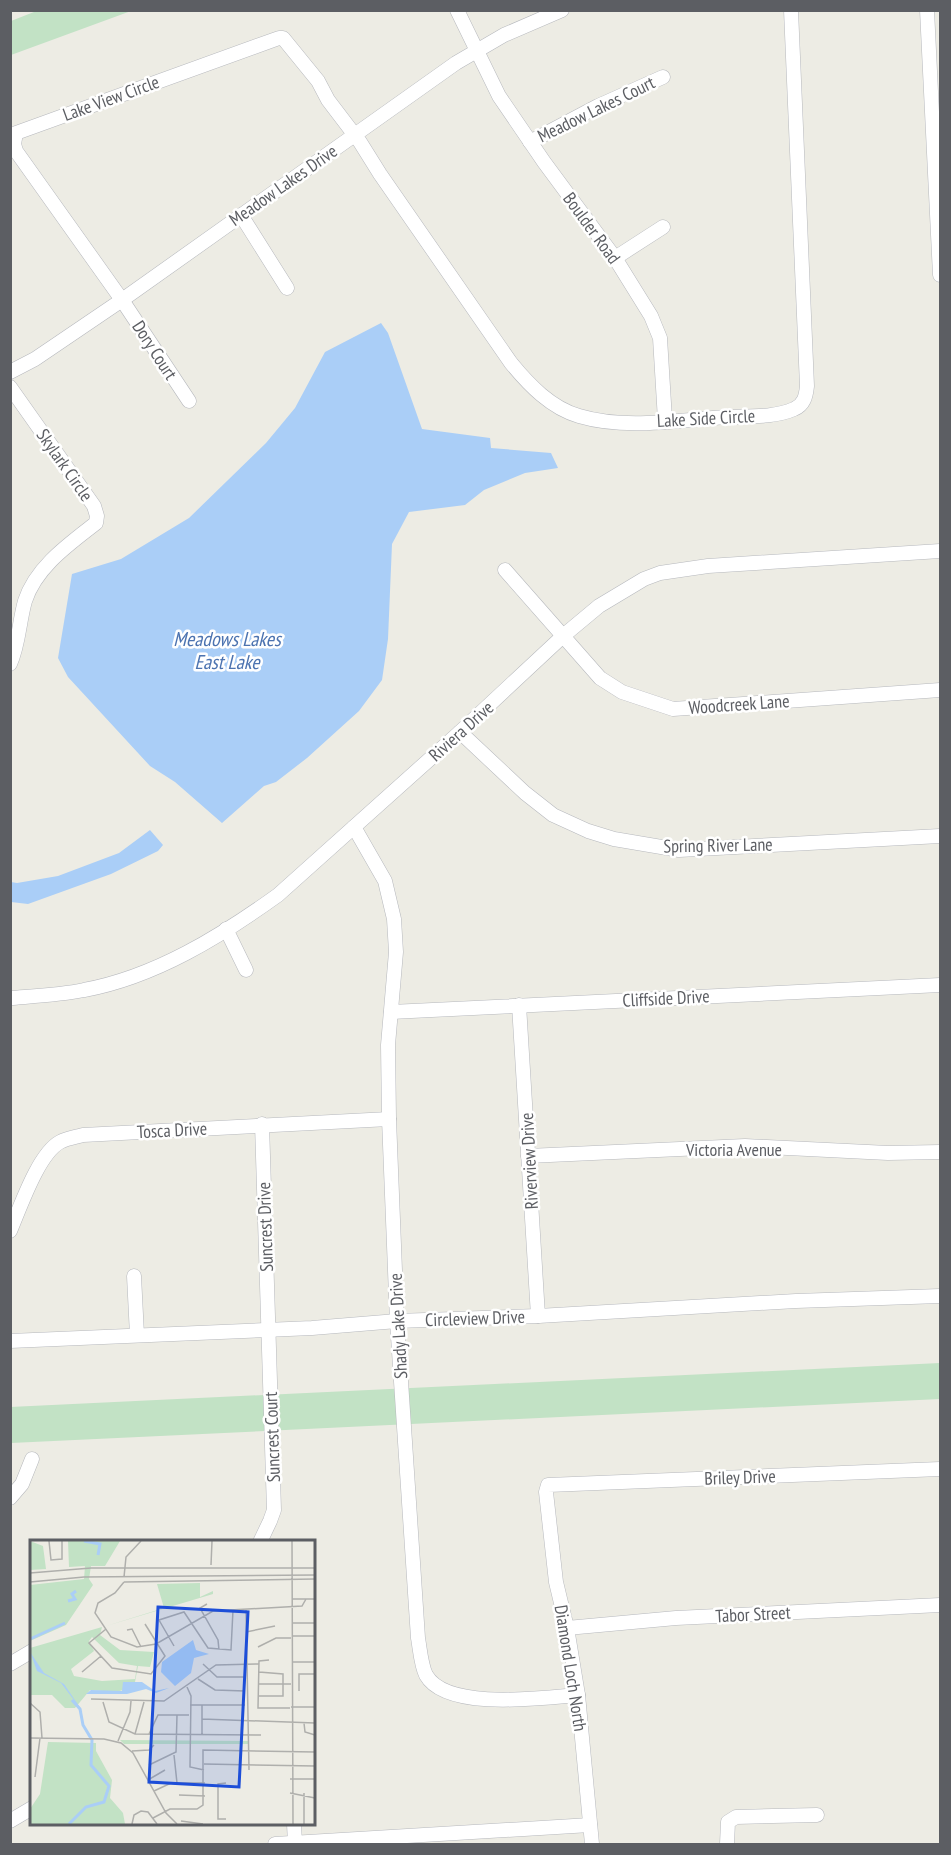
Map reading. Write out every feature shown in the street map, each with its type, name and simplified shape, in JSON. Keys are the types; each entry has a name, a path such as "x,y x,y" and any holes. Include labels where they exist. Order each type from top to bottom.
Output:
{"street":[{"name":"Boulder Road","path":"457,10 499,96 615,258 651,316 660,338 665,420"},
{"name":"Meadow Lakes Drive","path":"10,372 35,359 122,300 476,51 504,35 562,10"},
{"name":"Lake Side Circle","path":"354,135 492,335 526,381 551,403 576,416 599,421 627,423 771,414 797,408 806,397 807,386 790,10"},
{"path":"927,10 939,213 940,275"},
{"name":"Lake View Circle","path":"122,300 16,151 14,144 16,133 283,38 318,81 328,100 354,135"},
{"name":"Meadow Lakes Court","path":"530,142 598,106 663,77"},
{"path":"241,215 287,288"},
{"path":"615,258 663,227"},
{"name":"Dory Court","path":"122,300 189,401"},
{"name":"Skylark Circle","path":"10,387 94,506 97,516 96,523 55,557 32,584 25,602 10,664"},
{"name":"Riviera Drive","path":"10,998 84,990 135,976 184,954 278,895 563,636 618,594 644,579 660,573 708,566 940,551"},
{"name":"Woodcreek Lane","path":"505,570 600,678 622,692 673,709 940,690"},
{"name":"Spring River Lane","path":"460,732 525,793 553,815 588,831 614,839 679,850 940,836"},
{"name":"Shady Lake Drive","path":"354,827 380,872 390,895 394,919 396,952 388,1045 397,1321 418,1638 426,1674 432,1683 454,1694 483,1699 578,1695"},
{"path":"226,929 246,970"},
{"name":"Cliffside Drive","path":"391,1012 940,985"},
{"name":"Riverview Drive","path":"519,1005 538,1316"},
{"name":"Tosca Drive","path":"10,1231 30,1184 47,1154 60,1142 83,1135 389,1119"},
{"name":"Suncrest Drive","path":"262,1124 268,1330"},
{"name":"Victoria Avenue","path":"528,1156 745,1146 888,1153 940,1152"},
{"path":"134,1276 137,1335"},
{"name":"Circleview Drive","path":"10,1341 268,1330 397,1321 538,1316 796,1301 940,1296"},
{"name":"Suncrest Court","path":"261,1540 274,1510 268,1330"},
{"path":"10,1498 22,1484 32,1459"},
{"name":"Briley Drive","path":"546,1492 548,1485 940,1469"},
{"name":"Diamond Loch North","path":"546,1492 556,1582 567,1628 578,1695 592,1845"},
{"name":"Tabor Street","path":"567,1628 676,1618 940,1605"},
{"path":"10,1664 30,1652"},
{"path":"10,1821 30,1809"},
{"path":"727,1845 728,1822 736,1817 817,1815"},
{"path":"294,1825 295,1843"},
{"path":"275,1845 590,1825"}],"green space":[{"path":"39,10 131,11 11,55 11,21"},
{"path":"940,1363 940,1399 11,1443 10,1407"}],"water":[{"name":"Meadows Lakes East Lake","path":"381,323 388,333 422,429 490,438 491,448 551,453 558,468 525,473 484,490 465,505 409,512 392,544 388,639 382,680 359,711 307,758 276,782 264,786 222,823 175,782 150,766 68,677 58,658 72,574 121,559 189,518 266,443 295,408 325,352"},
{"path":"150,830 163,845 158,851 111,874 28,904 11,902 11,882 58,876 119,853"}]}
